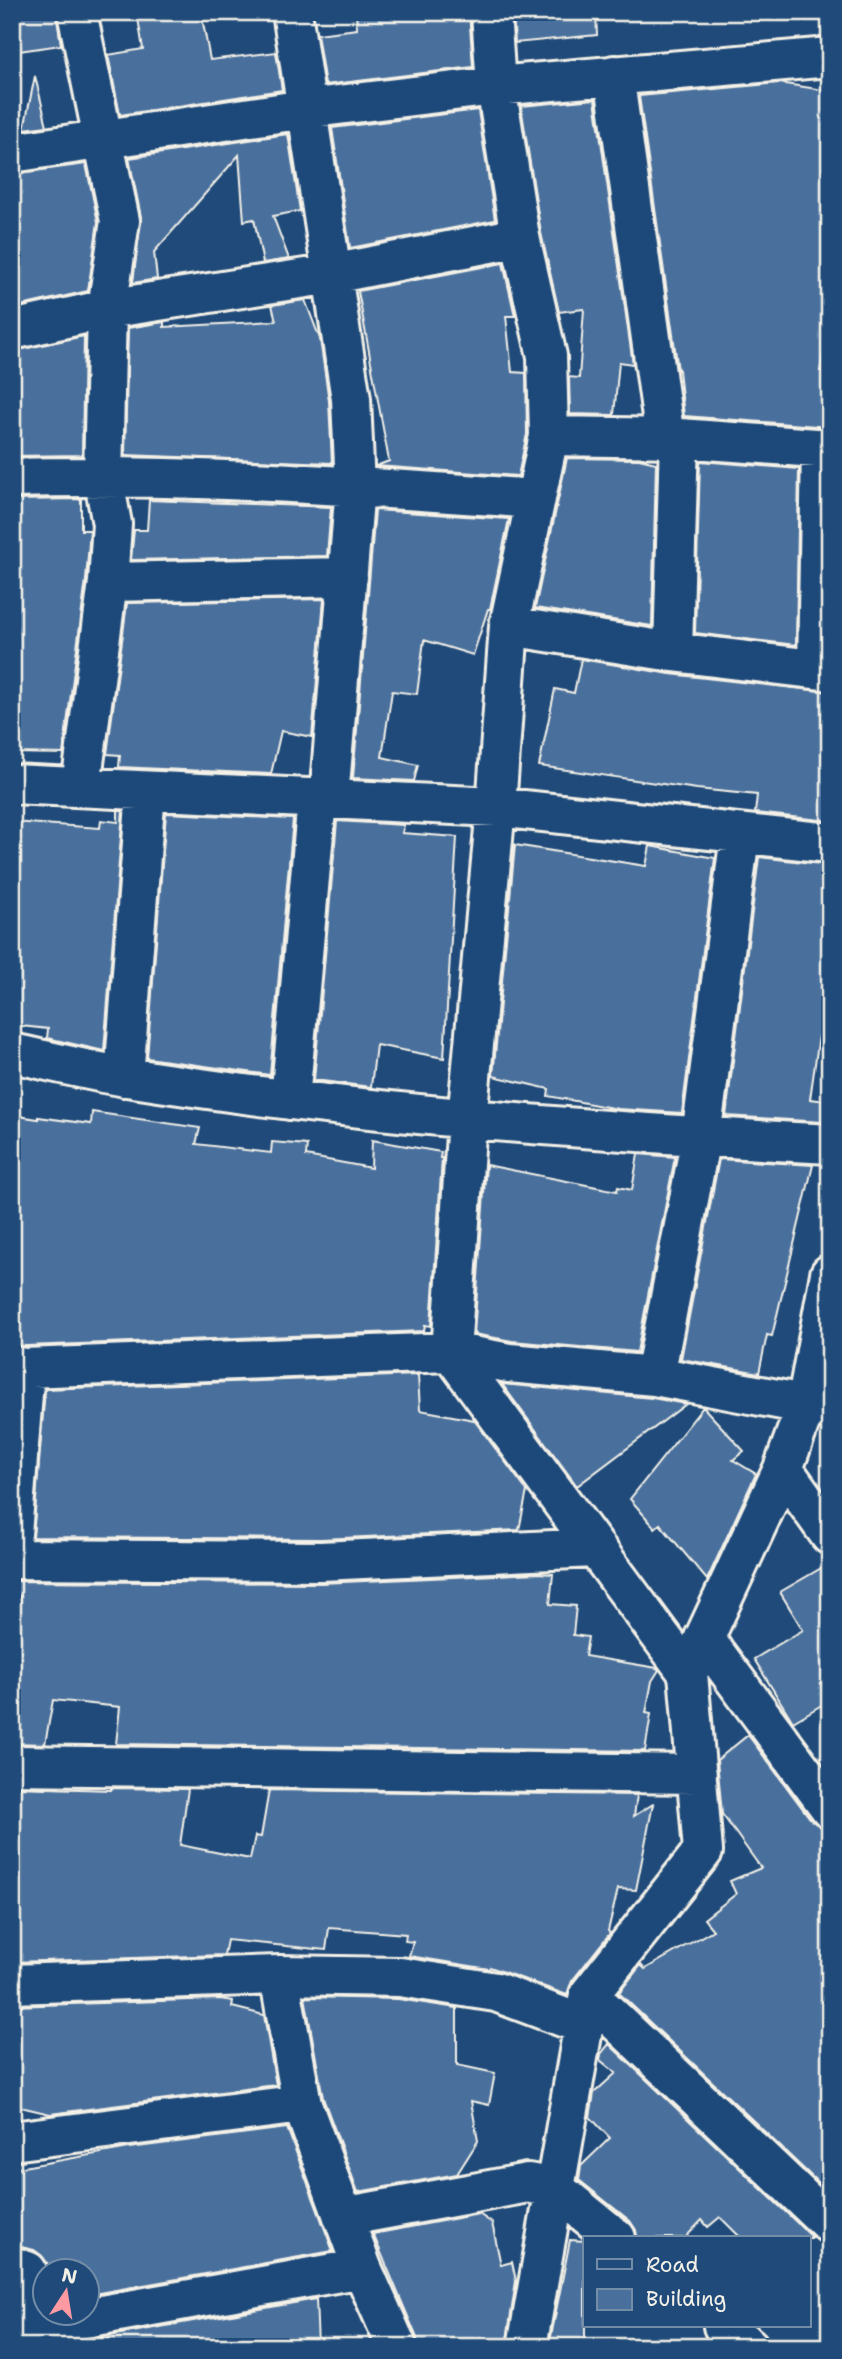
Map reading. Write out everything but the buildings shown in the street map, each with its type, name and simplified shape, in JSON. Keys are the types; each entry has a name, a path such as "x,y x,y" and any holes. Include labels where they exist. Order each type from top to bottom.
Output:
{"street":[{"path":"77,12 120,221 107,309 103,476 112,524 108,582 81,786"},
{"path":"290,1100 348,577 355,487 351,399 292,12"},
{"path":"491,12 496,86 520,237 547,356 549,436 509,626 467,1120 451,1352 688,1673"},
{"path":"12,153 305,109 496,86 830,57"},
{"path":"614,75 672,438 673,652"},
{"path":"12,330 107,309 332,274 520,237"},
{"path":"509,626 673,652 823,670 825,449 672,438 549,436"},
{"path":"12,478 103,476 355,487 536,499"},
{"path":"108,582 348,577"},
{"path":"12,783 81,786 90,789 495,807 830,843"},
{"path":"124,1077 146,791"},
{"path":"655,1376 701,1137 740,835"},
{"path":"12,1053 124,1077 290,1100 467,1120 830,1144"},
{"path":"527,2347 586,2010 703,1851 688,1673 783,1469 818,1407 830,1274"},
{"path":"12,1534 19,1367 451,1352 509,1363 655,1376 818,1407"},
{"path":"783,1469 830,1535"},
{"path":"12,1559 321,1561 595,1548"},
{"path":"704,1638 830,1808"},
{"path":"12,1765 697,1774"},
{"path":"279,1975 302,2104 362,2268 397,2347"},
{"path":"12,1984 279,1975 400,1977 586,2010 830,2224"},
{"path":"12,2141 302,2104"},
{"path":"343,2217 528,2183 554,2188 614,2236"},
{"path":"12,2266 27,2271 12,2340"},
{"path":"13,2331 362,2268"},
{"path":"725,2328 749,2347"}],"shaded area":[{"path":"621,12 765,12 622,24"}]}
